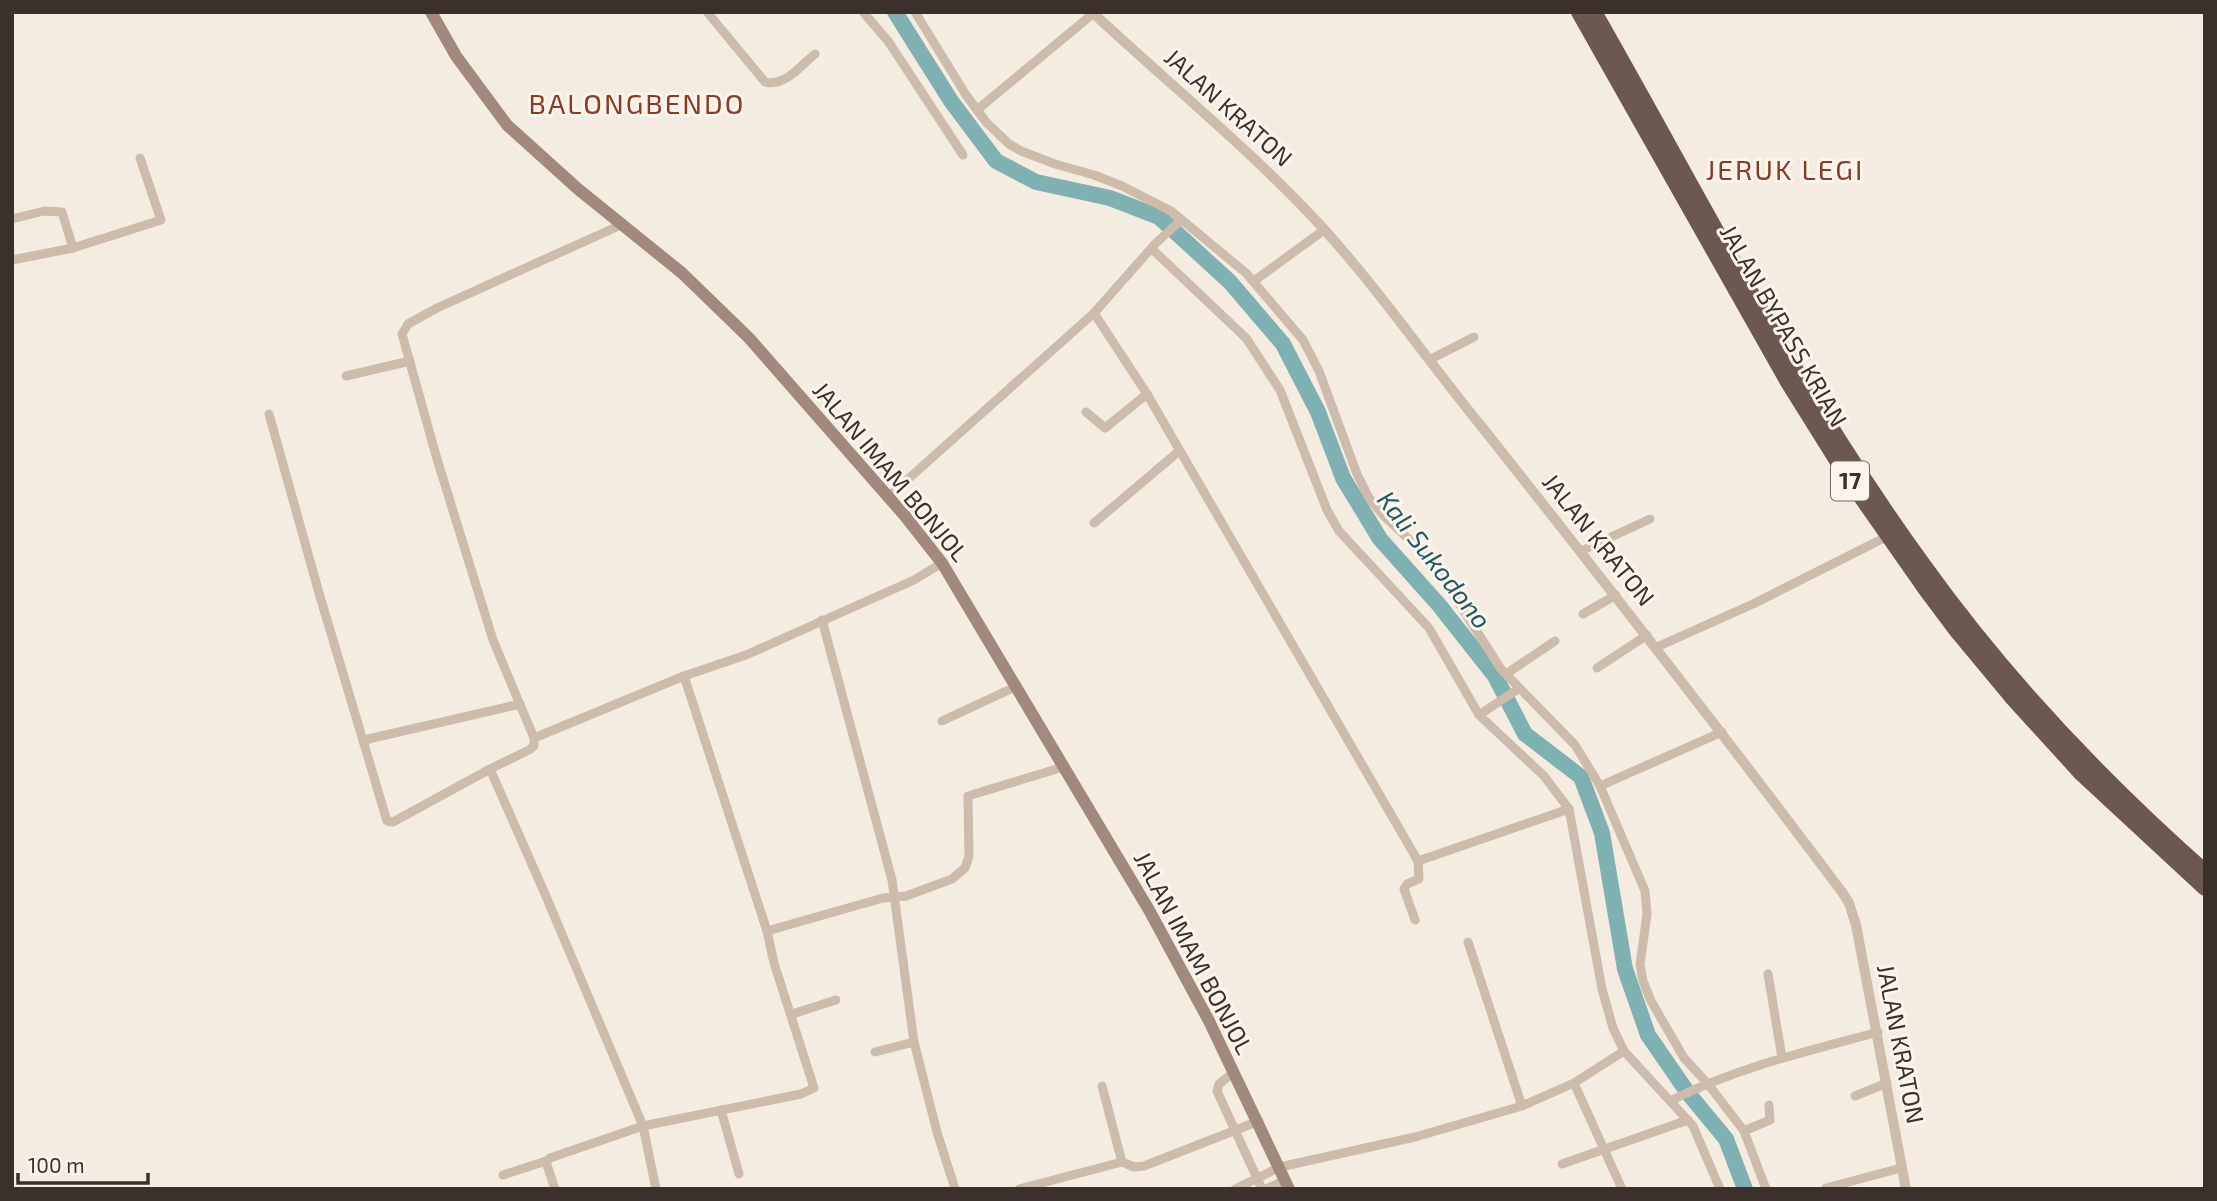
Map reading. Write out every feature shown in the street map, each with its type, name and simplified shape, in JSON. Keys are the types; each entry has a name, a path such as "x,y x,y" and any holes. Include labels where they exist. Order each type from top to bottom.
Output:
{"highway":[{"name":"JALAN BYPASS KRIAN","path":"1578,12 1788,382 1888,536 1957,631 2062,752 2115,806 2205,888"},
{"name":"JALAN BYPASS KRIAN","path":"1594,12 1793,365 1839,441 1909,545 2012,679 2048,720 2205,872"}],"main road":[{"name":"JALAN IMAM BONJOL","path":"431,12 456,56 507,125 541,157 708,296 749,338 888,497 942,564 1149,910 1259,1121 1287,1184"}],"street":[{"path":"707,12 765,82 776,84 783,81 815,54"},
{"path":"863,12 888,41 963,155"},
{"path":"915,12 950,72 997,133 1016,149 1147,197 1254,281 1308,348 1320,371 1357,474 1369,498 1384,516 1431,560 1515,691 1574,745 1600,786 1646,891 1647,914 1640,957 1643,981 1651,1001 1684,1058 1744,1131 1766,1189"},
{"path":"977,110 1093,13"},
{"name":"JALAN KRATON","path":"1093,13 1242,146 1324,230 1431,359 1481,427 1657,647 1849,903 1878,1032 1906,1189"},
{"path":"12,260 73,248 161,220 140,158"},
{"path":"12,219 44,211 62,212 73,248"},
{"path":"888,497 1094,313 1178,223"},
{"path":"269,414 319,593 365,740 384,814 390,822 534,746 534,738 493,640 402,334 408,324 437,308 622,224"},
{"path":"1254,281 1324,230"},
{"path":"1153,247 1239,330 1265,365 1290,412 1335,525 1367,564 1434,635 1483,713 1544,776 1569,809 1602,989 1610,1019 1624,1051 1674,1100 1700,1138 1720,1189"},
{"path":"1094,313 1147,394 1178,452 1418,861 1419,879 1407,884 1405,889 1415,920"},
{"path":"1431,359 1474,337"},
{"path":"346,376 410,361"},
{"path":"1086,412 1105,428 1147,394"},
{"path":"1094,523 1178,452"},
{"path":"1581,551 1650,519"},
{"path":"1657,647 1753,604 1888,536"},
{"path":"534,738 684,676 746,655 914,580 942,564"},
{"path":"1583,614 1616,595"},
{"path":"822,621 896,896 914,1042 937,1132 956,1189"},
{"path":"1597,668 1647,635"},
{"path":"1506,674 1555,641"},
{"path":"503,1175 643,1126 812,1090 813,1080 774,963 767,931 684,676"},
{"path":"942,720 1015,687"},
{"path":"1483,713 1515,691"},
{"path":"365,740 520,704"},
{"path":"1600,786 1722,732"},
{"path":"767,931 896,896 904,897 952,879 965,868 970,852 966,801 970,794 1063,767"},
{"path":"489,769 643,1126 656,1189"},
{"path":"1418,861 1569,809"},
{"path":"1468,942 1522,1106"},
{"path":"1768,974 1782,1058"},
{"path":"792,1014 836,1000"},
{"path":"1674,1100 1704,1085 1782,1058 1878,1032"},
{"path":"875,1052 914,1042"},
{"path":"1235,1189 1256,1176 1280,1167 1415,1137 1522,1106 1574,1083 1624,1051"},
{"path":"1234,1072 1219,1084 1217,1091 1256,1176 1264,1189 1287,1184"},
{"path":"1574,1083 1622,1189"},
{"path":"1854,1096 1888,1083"},
{"path":"1102,1086 1122,1162"},
{"path":"1744,1131 1770,1120 1769,1105"},
{"path":"721,1110 739,1174"},
{"path":"1562,1164 1688,1120"},
{"path":"1021,1189 1122,1162 1144,1167 1259,1121"},
{"path":"546,1161 555,1189"},
{"path":"1826,1188 1901,1168"}],"waterway":[{"name":"Kali Sukodono","path":"895,12 951,101 996,161 1036,182 1110,198 1159,217 1230,282 1283,344 1318,412 1343,478 1380,539 1439,605 1495,676 1525,734 1581,777 1602,833 1625,969 1648,1035 1688,1093 1726,1139 1745,1189"}],"district":[{"name":"BALONGBENDO","path":"637,104"},
{"name":"JERUK LEGI","path":"1785,170"}]}
